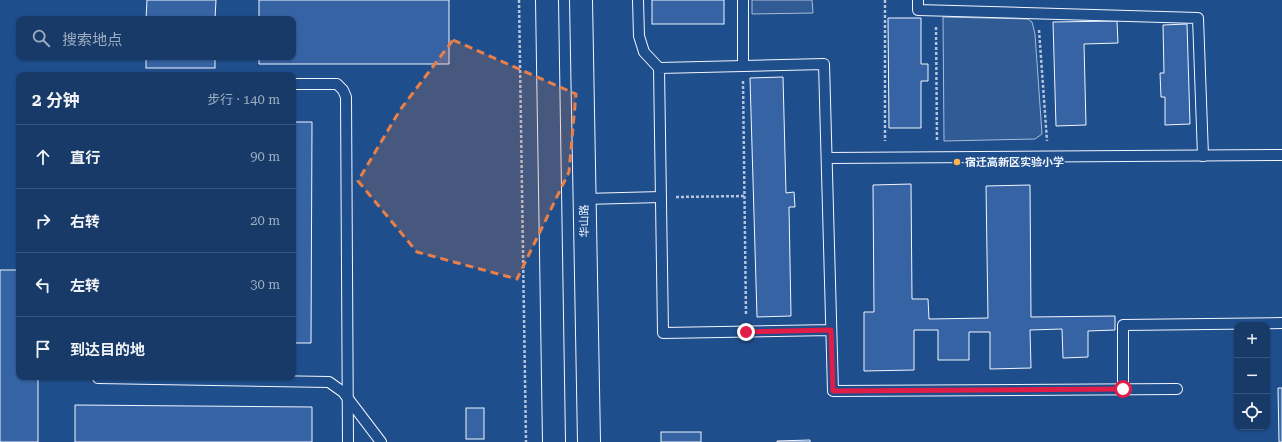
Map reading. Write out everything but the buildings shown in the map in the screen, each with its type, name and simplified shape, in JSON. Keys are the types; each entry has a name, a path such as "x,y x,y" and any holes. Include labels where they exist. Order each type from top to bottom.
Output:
{"street":[{"path":"547,0 554,442"},
{"name":"华山路","path":"581,0 588,442"}],"lane":[{"path":"638,0 639,36 644,52 659,68 663,333 831,330"},
{"path":"742,0 743,66"},
{"path":"918,0 918,10 1198,18 1203,156"},
{"path":"659,68 824,64 833,391 1177,389"},
{"path":"296,84 337,84 343,90 346,97 348,442"},
{"path":"827,158 1282,155"},
{"path":"584,199 661,197"},
{"path":"1123,389 1123,325 1282,323"},
{"path":"214,380 329,382 343,392 381,442"}],"path":[{"path":"520,0 526,442"},
{"path":"885,0 885,158"},
{"path":"936,10 938,158"},
{"path":"1038,13 1049,157"},
{"path":"743,66 746,332"},
{"path":"661,197 745,196"}],"highlighted area":[{"path":"453,40 576,94 569,172 517,279 417,252 358,181 400,110"}],"shaded area":[{"path":"752,0 812,0 813,13 752,14"},
{"path":"943,17 1028,19 1032,22 1035,34 1042,134 1035,139 944,141"}],"place":[{"name":"宿迁高新区实验小学","path":"957,162"}],"route":[{"path":"746,332 831,330 833,391 1123,389"}]}
